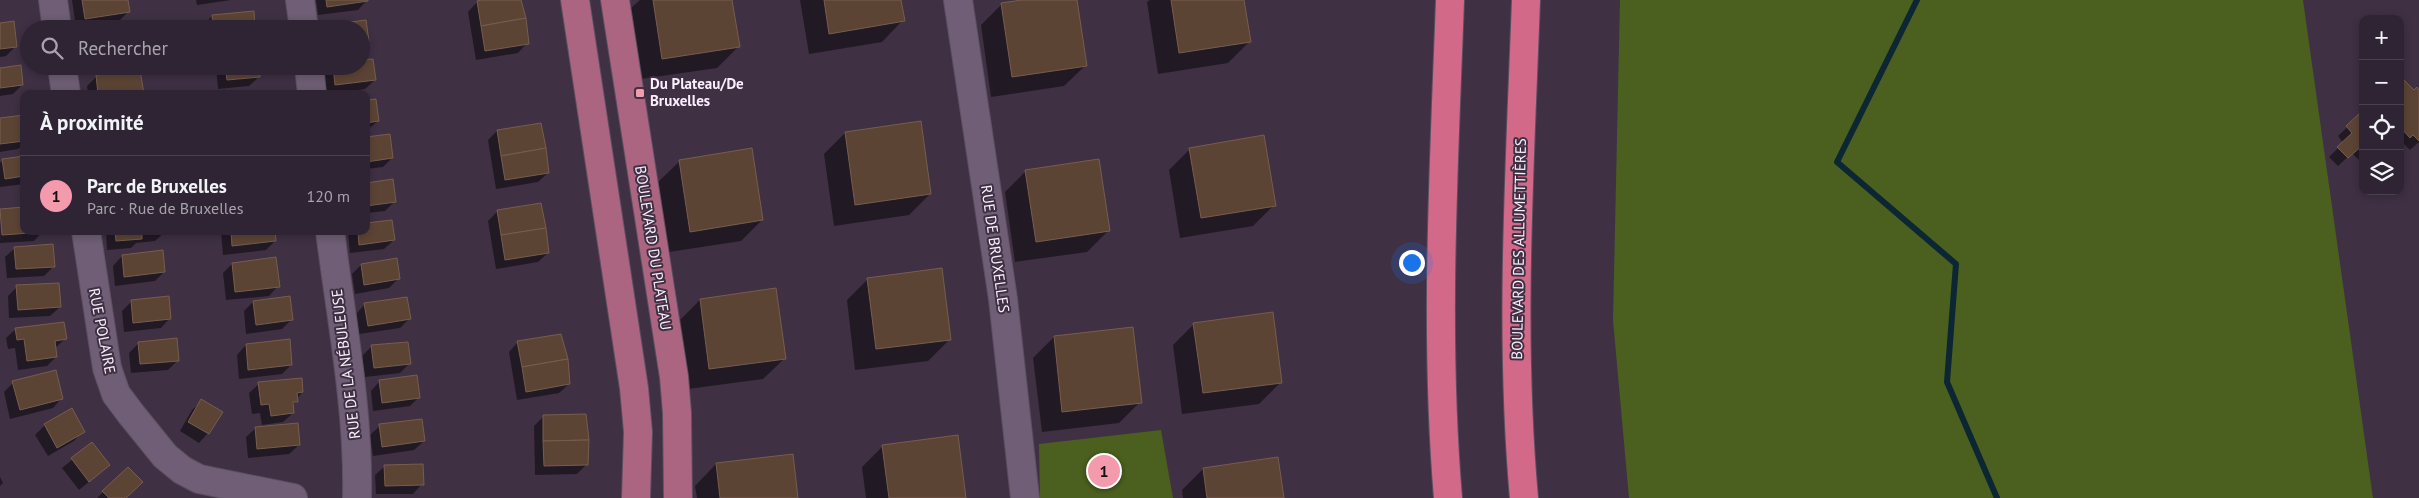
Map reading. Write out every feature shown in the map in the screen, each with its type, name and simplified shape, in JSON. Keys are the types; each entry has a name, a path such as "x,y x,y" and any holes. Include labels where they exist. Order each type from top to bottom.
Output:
{"highway":[{"path":"1448,498 1441,382 1440,282 1450,0"},
{"name":"BOULEVARD DES ALLUMETTIÈRES","path":"1524,498 1517,402 1515,308 1526,0"}],"main road":[{"path":"575,0 634,388 638,432 636,498"},
{"name":"BOULEVARD DU PLATEAU","path":"615,0 674,377 677,413 678,498"}],"street":[{"path":"53,0 56,20"},
{"path":"300,0 303,20"},
{"name":"RUE DE BRUXELLES","path":"958,0 1003,299 1025,498"},
{"path":"63,75 65,90"},
{"path":"310,75 312,90"},
{"name":"RUE POLAIRE","path":"87,235 107,368 116,394 131,414 165,456 182,470 199,479 293,498"},
{"name":"RUE DE LA NÉBULEUSE","path":"331,235 355,424 357,498"}],"green space":[{"path":"1620,0 2303,0 2373,498 1629,498 1613,320"},
{"path":"1161,430 1173,498 1040,498 1039,444"}],"building":[{"path":"82,0 128,0 130,12 85,19"},
{"path":"326,0 368,0 368,1 327,7"},
{"path":"521,0 526,18 481,26 477,1"},
{"path":"653,0 732,0 740,47 662,59"},
{"path":"824,0 901,0 905,21 829,34"},
{"path":"1022,0 1077,0 1087,66 1012,77 1001,3"},
{"path":"1171,0 1244,0 1251,42 1179,53"},
{"path":"254,11 254,20 212,20 212,15"},
{"path":"526,18 529,44 485,51 481,26"},
{"path":"14,21 17,47 0,49 0,23"},
{"path":"370,59 373,59 376,80 335,85 334,75 370,75"},
{"path":"20,65 23,85 0,88 0,68"},
{"path":"96,75 141,75 143,90 98,90"},
{"path":"226,75 260,75 260,77 227,80"},
{"path":"2404,80 2414,90 2417,87 2419,90 2419,141 2413,135 2410,138 2404,131"},
{"path":"376,99 379,121 370,122 370,100"},
{"path":"2359,114 2359,148 2348,158 2337,147 2352,133 2346,126"},
{"path":"20,116 20,142 0,144 0,118"},
{"path":"921,121 931,194 855,205 845,132"},
{"path":"541,123 546,148 501,156 497,130"},
{"path":"390,134 393,158 370,161 370,136"},
{"path":"1264,135 1276,206 1201,218 1189,148"},
{"path":"546,148 549,173 505,180 501,156"},
{"path":"752,148 763,220 690,232 679,160"},
{"path":"20,157 20,177 5,179 2,159"},
{"path":"1099,159 1110,231 1036,242 1025,170"},
{"path":"393,179 396,202 370,205 370,182"},
{"path":"541,203 546,228 501,235 497,210"},
{"path":"20,207 20,234 2,235 0,209"},
{"path":"392,220 395,240 359,245 358,235 370,235 370,223"},
{"path":"546,228 549,253 505,260 501,235"},
{"path":"115,235 142,235 142,239 116,241"},
{"path":"231,235 275,235 276,241 232,246"},
{"path":"53,244 55,267 16,269 14,247"},
{"path":"163,250 165,272 124,277 122,255"},
{"path":"276,257 280,287 235,292 232,263"},
{"path":"397,258 400,279 364,285 361,264"},
{"path":"942,268 951,340 876,349 867,278"},
{"path":"59,283 61,307 18,310 16,285"},
{"path":"776,288 786,359 709,369 700,299"},
{"path":"169,296 171,319 133,323 131,300"},
{"path":"290,296 293,320 256,325 253,301"},
{"path":"407,297 411,319 368,326 364,303"},
{"path":"1273,312 1282,383 1203,393 1193,323"},
{"path":"64,322 67,339 55,341 57,357 27,361 24,339 17,340 15,328"},
{"path":"1133,327 1142,403 1062,412 1054,336"},
{"path":"561,334 568,359 522,367 517,341"},
{"path":"177,338 179,361 140,364 138,342"},
{"path":"290,339 292,365 248,370 246,344"},
{"path":"408,342 411,364 374,368 371,345"},
{"path":"568,359 570,384 526,392 522,367"},
{"path":"56,370 63,399 20,410 12,381"},
{"path":"417,375 420,398 382,403 379,380"},
{"path":"302,378 303,392 297,393 298,402 293,402 294,413 271,416 269,404 261,405 258,382"},
{"path":"201,399 223,412 209,434 188,422"},
{"path":"72,408 85,432 57,448 44,424"},
{"path":"586,414 589,440 543,441 543,415"},
{"path":"422,419 425,441 382,447 379,424"},
{"path":"298,423 300,445 257,449 255,427"},
{"path":"958,435 966,498 889,498 882,445"},
{"path":"589,440 588,465 544,466 543,441"},
{"path":"92,442 110,465 89,482 71,458"},
{"path":"793,454 798,498 720,498 716,463"},
{"path":"1278,457 1284,498 1207,498 1203,468"},
{"path":"423,464 424,485 385,486 384,465"},
{"path":"128,467 143,482 126,498 109,498 102,491"}],"waterway":[{"path":"1917,0 1837,162 1956,264 1947,382 1997,498"}],"place":[{"name":"Du Plateau/De Bruxelles","path":"640,93"},
{"name":"Parc de Bruxelles","path":"1104,471"}]}
